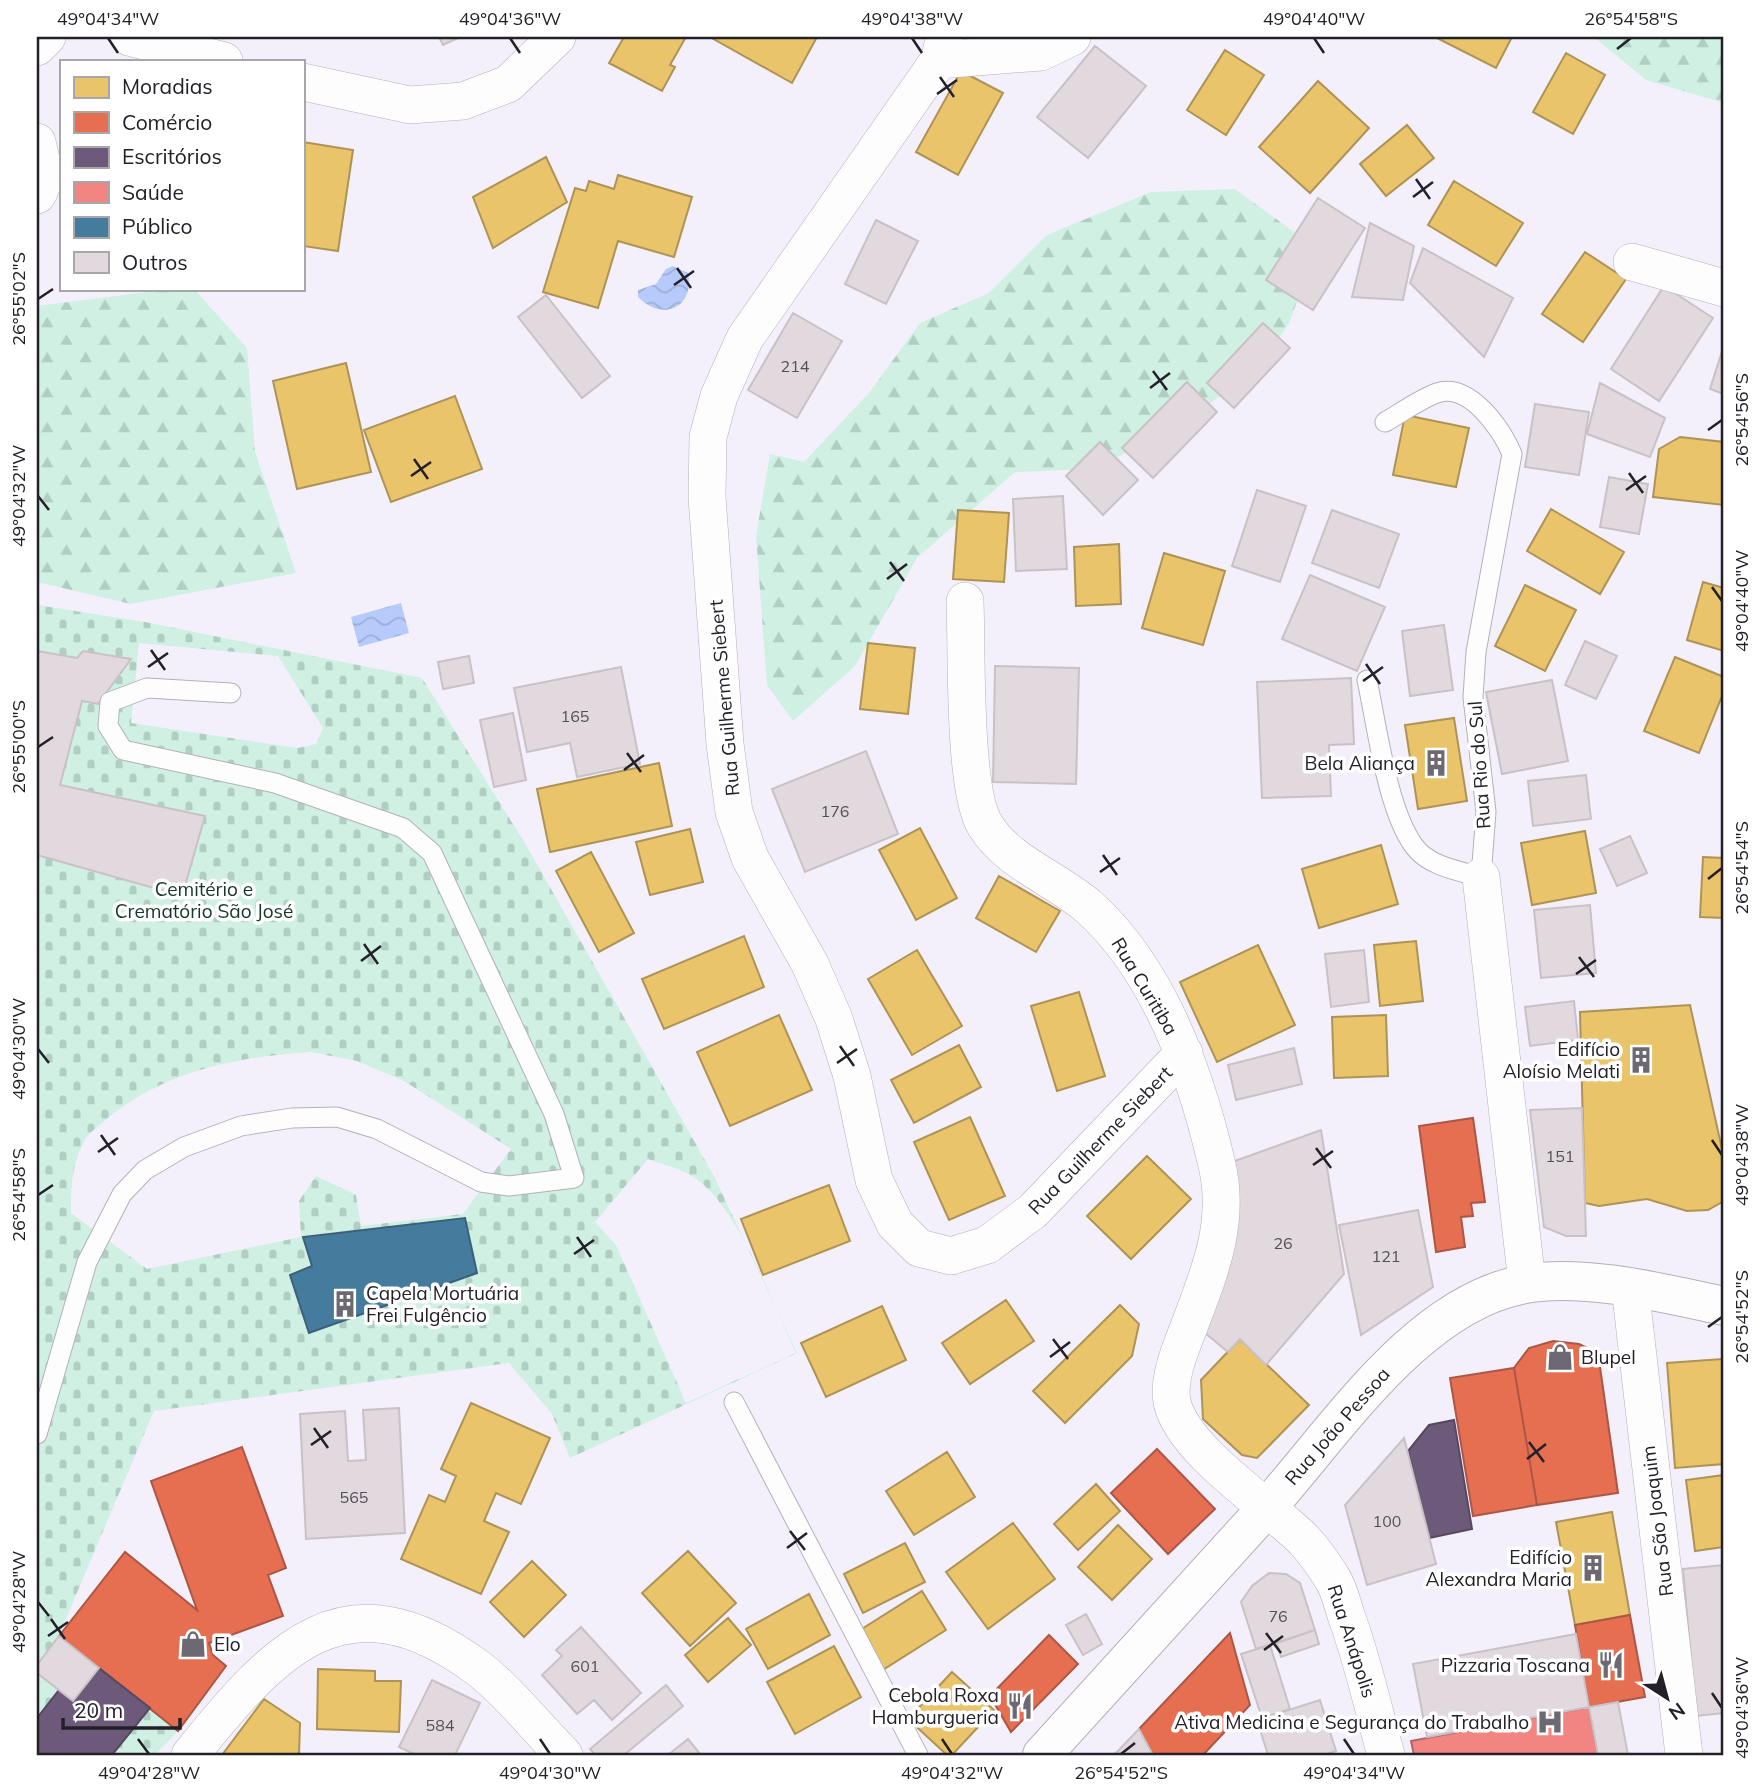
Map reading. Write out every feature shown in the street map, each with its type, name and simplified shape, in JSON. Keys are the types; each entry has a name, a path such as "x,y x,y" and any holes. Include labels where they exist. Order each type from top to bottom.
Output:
{"main road":[{"name":"Rua João Pessoa","path":"1042,1755 1266,1509 1387,1368 1441,1321 1496,1292 1527,1283 1630,1287 1724,1306"}],"street":[{"path":"37,47 47,37"},
{"path":"129,37 219,60"},
{"path":"304,82 410,105 463,101 508,84 557,37"},
{"path":"942,49 1041,52 1072,37"},
{"name":"Rua Guilherme Siebert","path":"942,49 745,338 719,396 708,437 707,497 725,744 734,812 750,858 810,964 834,1019 852,1076 874,1180 895,1224 919,1248 951,1256 987,1245 1033,1211 1184,1053"},
{"path":"37,142 43,166 43,186 37,195"},
{"path":"1632,262 1724,288"},
{"name":"Rua Curitiba","path":"965,601 972,786 984,824 1007,851 1087,905 1121,940 1154,994 1184,1053 1217,1167 1223,1211 1217,1251 1176,1361 1172,1401 1186,1433 1266,1509"},
{"name":"Rua Rio do Sul","path":"1481,877 1527,1283"},
{"name":"Rua São Joaquim","path":"1630,1287 1684,1755"},
{"name":"Rua Anápolis","path":"1266,1509 1305,1541 1334,1581 1359,1648 1386,1755"},
{"path":"190,1755 244,1688 281,1654 323,1630 348,1623 396,1625 445,1646 480,1670 564,1755"}],"lane":[{"name":"Rua Rio do Sul","path":"1385,422 1438,393 1453,391 1467,397 1494,424 1512,454 1476,652 1474,697 1486,812 1481,877"},
{"path":"1367,680 1396,810 1415,848 1443,867 1481,877"},
{"path":"37,1434 93,1251 122,1194 145,1170 184,1147 242,1126 292,1118 337,1117 377,1129 481,1182 509,1186 574,1178 554,1114 432,853 403,828 275,783 123,750 108,726 110,702 147,688 231,692"},
{"path":"734,1402 918,1755"}],"green space":[{"path":"1594,37 1724,37 1724,103 1646,80"},
{"path":"1235,189 1305,240 1308,272 1289,323 1254,376 1227,391 1170,432 1092,469 1015,472 917,558 855,666 793,721 767,685 756,536 770,454 804,462 869,393 920,323 989,293 1047,235 1151,192"},
{"path":"164,290 195,290 247,348 255,452 296,573 131,604 37,582 37,306"},
{"name":"Cemitério e Crematório São José","path":"37,605 145,622 422,678 526,845 714,1176 747,1247 722,1205 705,1187 688,1174 648,1159 595,1222 616,1245 686,1403 796,1353 779,1314 797,1353 570,1458 552,1414 509,1363 154,1411 59,1635 178,1731 155,1755 37,1755","holes":["139,643 278,656 323,728 316,744 298,748 131,723","311,1052 357,1061 404,1081 511,1149 463,1214 361,1226 356,1195 316,1176 299,1201 301,1237 147,1269 71,1213 73,1176 84,1141 129,1102 203,1069 284,1054"]}],"water":[{"path":"673,266 688,273 687,295 682,303 666,310 647,305 638,297 638,290 656,284 666,269"},
{"path":"401,603 409,633 359,647 351,617"}],"building: Moradias":[{"path":"624,37 686,37 670,65 675,67 662,91 609,63"},
{"path":"710,37 817,37 792,83"},
{"path":"1435,37 1512,37 1496,68"},
{"path":"1225,50 1264,75 1226,135 1187,110"},
{"path":"1566,53 1605,75 1573,134 1533,112"},
{"path":"961,71 1003,93 958,175 916,152"},
{"path":"1318,81 1369,128 1310,193 1259,147"},
{"path":"1407,125 1434,158 1386,196 1360,164"},
{"path":"304,142 353,150 338,251 304,246"},
{"path":"546,157 567,202 493,248 473,197"},
{"path":"618,175 692,197 674,257 618,241 598,308 543,292 575,188 586,191 589,181 614,189"},
{"path":"1454,181 1523,223 1496,266 1428,225"},
{"path":"1585,252 1626,279 1583,342 1542,314"},
{"path":"346,363 371,472 297,489 273,381"},
{"path":"455,396 482,469 391,502 364,430"},
{"path":"1405,415 1469,428 1456,487 1393,475"},
{"path":"1680,437 1724,442 1724,505 1653,497 1659,449"},
{"path":"1551,509 1624,552 1600,594 1527,551"},
{"path":"958,510 1009,513 1004,582 953,579"},
{"path":"1119,544 1121,604 1076,606 1074,547"},
{"path":"1164,553 1225,571 1203,645 1142,628"},
{"path":"1703,582 1724,588 1724,651 1687,640"},
{"path":"1525,585 1576,610 1545,671 1495,646"},
{"path":"868,643 915,648 908,714 860,709"},
{"path":"1675,657 1724,677 1724,691 1699,753 1644,731"},
{"name":"Bela Aliança","path":"1454,718 1467,801 1418,809 1405,725"},
{"path":"659,763 672,826 550,852 537,789"},
{"path":"920,828 957,898 916,920 879,850"},
{"path":"690,829 703,882 650,895 636,842"},
{"path":"1585,831 1596,893 1532,905 1521,843"},
{"path":"1381,845 1398,904 1319,928 1302,869"},
{"path":"591,852 634,933 599,952 556,871"},
{"path":"1703,857 1724,858 1724,918 1700,917"},
{"path":"999,876 1060,911 1036,952 976,918"},
{"path":"744,936 764,987 664,1029 642,979"},
{"path":"1416,941 1423,1001 1380,1006 1374,945"},
{"path":"1258,945 1295,1025 1217,1062 1180,982"},
{"path":"917,950 962,1026 912,1055 868,979"},
{"path":"1079,992 1105,1076 1057,1091 1031,1006"},
{"name":"Edifício Aloísio Melati","path":"1690,1005 1724,1158 1724,1201 1708,1210 1687,1211 1647,1199 1599,1206 1585,1203 1580,1012"},
{"path":"779,1015 812,1090 730,1126 697,1052"},
{"path":"1386,1015 1388,1076 1334,1078 1332,1017"},
{"path":"959,1045 981,1087 914,1123 891,1080"},
{"path":"970,1117 1005,1196 949,1220 914,1142"},
{"path":"1147,1156 1191,1199 1131,1259 1087,1216"},
{"path":"829,1185 850,1241 763,1275 741,1219"},
{"path":"1006,1300 1034,1341 970,1384 942,1343"},
{"path":"1120,1305 1139,1324 1132,1356 1065,1423 1033,1391"},
{"path":"882,1306 906,1360 826,1397 801,1343"},
{"path":"1240,1339 1309,1405 1257,1458 1242,1455 1203,1419 1201,1380"},
{"path":"1722,1359 1724,1464 1675,1468 1667,1363"},
{"path":"471,1403 550,1438 521,1504 496,1493 484,1521 509,1532 481,1594 401,1559 429,1495 445,1502 456,1476 441,1469"},
{"path":"947,1452 975,1497 914,1535 886,1491"},
{"path":"1724,1475 1724,1547 1695,1551 1686,1480"},
{"path":"1096,1484 1120,1511 1078,1550 1054,1524"},
{"name":"Edifício Alexandra Maria","path":"1612,1512 1630,1615 1575,1625 1556,1522"},
{"path":"1013,1523 1055,1579 988,1629 946,1572"},
{"path":"1118,1525 1152,1559 1112,1600 1078,1567"},
{"path":"905,1543 925,1582 863,1613 844,1574"},
{"path":"688,1551 736,1603 690,1646 642,1593"},
{"path":"532,1561 566,1595 524,1637 490,1602"},
{"path":"922,1591 946,1630 881,1671 857,1632"},
{"path":"809,1594 830,1635 768,1669 746,1629"},
{"path":"728,1618 751,1645 708,1682 685,1655"},
{"path":"834,1646 861,1697 795,1734 767,1682"},
{"path":"318,1669 375,1671 375,1681 401,1681 399,1732 317,1729"},
{"path":"952,1672 994,1710 952,1755 947,1755 908,1719"},
{"path":"264,1699 300,1723 299,1755 222,1755"}],"building: Comércio":[{"path":"1473,1118 1485,1202 1471,1203 1473,1216 1461,1217 1465,1247 1436,1252 1419,1126"},
{"path":"1553,1341 1579,1344 1598,1353 1618,1493 1537,1505 1514,1368 1529,1348"},
{"path":"1514,1368 1537,1505 1473,1516 1450,1378"},
{"path":"242,1447 286,1568 268,1575 283,1616 209,1643 213,1655 226,1666 178,1731 59,1636 125,1552 197,1610 151,1481"},
{"path":"1157,1449 1215,1509 1168,1554 1111,1493"},
{"name":"Pizzaria Toscana","path":"1630,1615 1645,1697 1589,1707 1575,1625"},
{"path":"1230,1633 1250,1705 1203,1755 1153,1755 1139,1729"},
{"path":"1049,1635 1078,1664 1011,1732 990,1696"}],"building: Escritórios":[{"path":"1454,1420 1472,1529 1429,1538 1408,1451 1429,1425"},
{"path":"99,1668 150,1708 112,1755 37,1755 37,1718 59,1690 73,1701"}],"building: Saúde":[{"name":"Ativa Medicina e Segurança do Trabalho","path":"1589,1707 1598,1755 1414,1755 1411,1741"}],"building: Público":[{"name":"Capela Mortuária Frei Fulgêncio","path":"465,1218 477,1273 309,1333 290,1275 312,1266 303,1237"}],"building: Outros":[{"path":"439,37 460,37 443,45"},
{"path":"1095,46 1146,86 1088,158 1037,117"},
{"path":"1318,198 1365,228 1313,310 1266,280"},
{"path":"876,220 918,241 886,304 845,284"},
{"path":"1370,223 1414,246 1403,300 1352,297"},
{"path":"1423,248 1513,298 1484,357 1410,283"},
{"path":"1664,286 1713,318 1659,401 1611,369"},
{"path":"546,295 610,376 582,398 518,317"},
{"path":"793,313 842,341 797,418 748,390"},
{"path":"1263,323 1290,348 1234,408 1207,383"},
{"path":"1724,345 1724,394 1710,389"},
{"path":"1187,382 1217,412 1153,478 1122,448"},
{"path":"1600,383 1665,418 1650,457 1587,434"},
{"path":"1535,404 1589,412 1579,475 1525,467"},
{"path":"1100,442 1138,480 1103,515 1066,476"},
{"path":"1609,477 1648,484 1639,534 1600,527"},
{"path":"1257,490 1306,506 1280,582 1232,566"},
{"path":"1063,496 1067,569 1016,571 1013,499"},
{"path":"1332,510 1399,534 1379,588 1312,563"},
{"path":"1310,575 1385,607 1357,671 1282,639"},
{"path":"1444,625 1453,690 1410,696 1402,631"},
{"path":"1585,641 1617,656 1596,699 1565,685"},
{"path":"37,651 77,658 83,651 131,659 98,704 82,701 60,785 205,816 182,896 37,855"},
{"path":"469,656 474,683 443,689 438,662"},
{"path":"995,666 1079,668 1076,784 993,782"},
{"path":"621,667 640,764 577,777 570,743 527,752 514,688"},
{"path":"1351,678 1354,744 1329,745 1331,796 1262,798 1257,682"},
{"path":"1552,680 1568,761 1502,774 1486,692"},
{"path":"513,713 526,780 494,787 480,720"},
{"path":"866,751 898,834 805,872 772,789"},
{"path":"1586,775 1591,819 1533,826 1528,781"},
{"path":"1630,836 1647,873 1617,886 1600,849"},
{"path":"1590,905 1596,973 1541,978 1534,910"},
{"path":"1364,950 1369,1002 1331,1007 1325,954"},
{"path":"1574,1001 1578,1040 1530,1046 1525,1007"},
{"path":"1294,1048 1302,1084 1236,1100 1228,1065"},
{"path":"1582,1108 1586,1236 1566,1236 1544,1227 1530,1110"},
{"path":"1321,1130 1344,1274 1266,1365 1240,1339 1228,1352 1198,1327 1232,1162"},
{"path":"1418,1210 1433,1287 1361,1335 1339,1225"},
{"path":"399,1408 405,1533 306,1539 300,1414 345,1411 348,1461 366,1460 363,1410"},
{"path":"1404,1438 1436,1564 1367,1585 1345,1505"},
{"path":"1724,1565 1724,1713 1696,1716 1683,1569"},
{"path":"1269,1573 1286,1574 1300,1583 1315,1630 1256,1649 1241,1602 1252,1586"},
{"path":"1086,1614 1102,1644 1083,1655 1066,1625"},
{"path":"581,1627 641,1693 612,1720 594,1700 577,1714 542,1675 562,1656 556,1650"},
{"path":"1315,1630 1319,1644 1281,1657 1277,1643"},
{"path":"1576,1634 1589,1707 1427,1737 1413,1664"},
{"path":"59,1636 99,1668 73,1701 37,1673 37,1665"},
{"path":"1270,1645 1290,1709 1262,1718 1241,1654"},
{"path":"432,1680 480,1703 455,1755 416,1755 399,1747"},
{"path":"666,1685 683,1706 624,1755 595,1755 590,1749"},
{"path":"1320,1700 1336,1751 1323,1755 1268,1755 1257,1720"},
{"path":"1618,1702 1628,1755 1598,1755 1589,1707"},
{"path":"1139,1729 1153,1755 1114,1755"},
{"path":"688,1739 701,1755 668,1755"}],"place":[{"name":"Bela Aliança","path":"1436,763"},
{"name":"Edifício Aloísio Melati","path":"1641,1060"},
{"name":"Capela Mortuária Frei Fulgêncio","path":"345,1304"},
{"name":"Blupel","path":"1560,1357"},
{"name":"Edifício Alexandra Maria","path":"1593,1568"},
{"name":"Elo","path":"193,1644"},
{"name":"Pizzaria Toscana","path":"1611,1665"},
{"name":"Cebola Roxa Hamburgueria","path":"1020,1706"},
{"name":"Ativa Medicina e Segurança do Trabalho","path":"1550,1722"}]}
